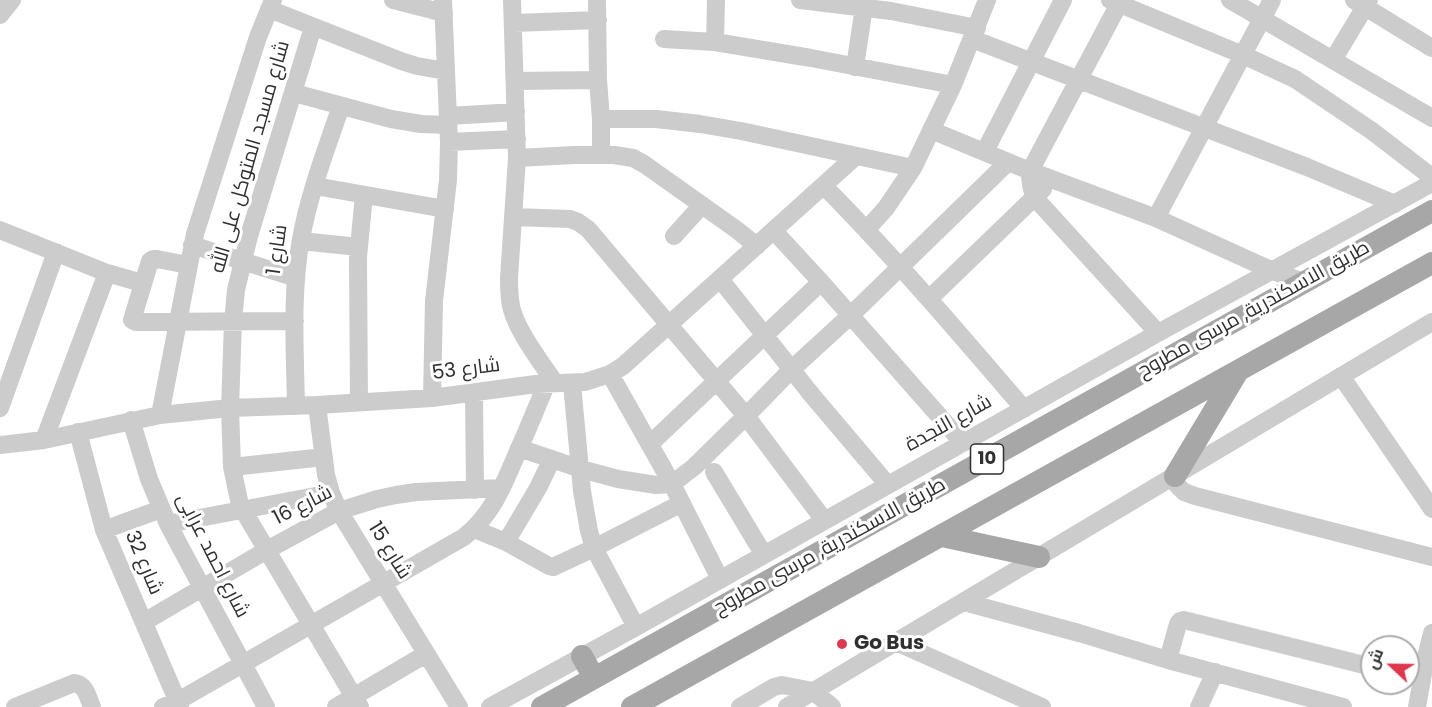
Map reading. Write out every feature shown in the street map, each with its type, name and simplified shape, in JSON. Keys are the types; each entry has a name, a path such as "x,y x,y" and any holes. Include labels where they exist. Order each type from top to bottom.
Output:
{"main road":[{"name":"طريق الاسكندرية, مرسى مطروح","path":"542,707 1432,211"},
{"name":"10","path":"632,707 1432,263"},
{"path":"1175,476 1239,369"},
{"path":"942,536 1039,557"},
{"path":"582,656 594,678"}],"street":[{"path":"0,15 12,0"},
{"path":"393,0 443,7 448,180 434,301 432,398"},
{"path":"512,0 517,139 509,278 512,310 518,326 558,383 581,469 585,512 594,548 636,627"},
{"path":"597,0 598,80 602,119 601,156"},
{"path":"715,42 716,0"},
{"path":"800,0 917,8 1031,61 1307,167 1395,204"},
{"path":"867,229 886,208 913,168 953,85 987,0"},
{"path":"984,152 1064,0"},
{"path":"1230,0 1432,118"},
{"path":"1156,218 1272,0"},
{"path":"1158,333 1035,198 1032,190 1030,171 1117,1 1287,75 1372,131 1432,177"},
{"path":"1333,60 1362,2 1432,48"},
{"path":"855,67 865,3"},
{"path":"160,415 192,245 211,179 258,37 271,5 313,27 401,61 446,71"},
{"path":"513,23 598,20"},
{"name":"شارع مسجد المتوكل على الله","path":"313,27 241,261 233,322 230,408 232,467 242,510 356,702"},
{"path":"664,39 715,42 953,85"},
{"path":"515,81 598,80"},
{"path":"294,93 407,122 517,139"},
{"name":"شارع 1","path":"296,406 296,278 301,241 306,216 341,106"},
{"path":"448,128 516,112"},
{"path":"602,119 656,119 700,124 913,168"},
{"path":"931,130 1052,180 1156,218 1273,271 1303,282"},
{"path":"517,158 601,156 633,158 757,246"},
{"name":"شارع 53","path":"0,445 44,440 160,415 230,408 432,398 558,383 585,382 610,374 624,366 856,156"},
{"path":"519,448 581,469 638,483 656,486 672,484 694,467 792,369 851,315 1008,162"},
{"path":"930,298 1052,180"},
{"name":"شارع النجدة","path":"490,707 1158,333 1432,183"},
{"path":"315,186 445,209"},
{"path":"824,186 930,298 1024,409"},
{"path":"359,402 359,247 364,195"},
{"path":"674,236 702,205"},
{"path":"514,217 570,219 588,229 746,416 824,520"},
{"path":"0,230 107,273 142,283"},
{"path":"774,231 963,443"},
{"path":"301,241 359,247"},
{"path":"192,245 296,278"},
{"path":"0,408 56,252"},
{"path":"188,265 153,259 142,283 132,320 136,322 295,321"},
{"path":"44,440 107,273"},
{"path":"720,279 888,485"},
{"path":"650,444 821,282"},
{"path":"787,707 1432,322"},
{"path":"610,374 672,484 720,579"},
{"path":"1341,376 1432,509"},
{"path":"174,705 464,537 474,529 495,502 519,448 558,383"},
{"path":"474,393 475,490"},
{"name":"شارع 15","path":"317,405 326,475 339,511 459,707"},
{"name":"شارع احمد عرابى","path":"131,420 149,479 164,517 266,707"},
{"name":"شارع 32","path":"78,432 104,530 144,622 174,705"},
{"path":"232,467 324,457"},
{"path":"506,542 538,488 552,459"},
{"path":"714,472 764,555"},
{"path":"1175,476 1177,486 1184,492 1195,496 1432,557"},
{"name":"شارع 16","path":"144,622 339,511 377,499 416,492 502,488"},
{"path":"104,530 164,517 242,510 331,493"},
{"path":"474,529 506,542 553,567 682,503"},
{"path":"964,602 1215,672 1278,699 1343,707"},
{"path":"1168,660 1178,624 1184,620 1360,665"},
{"path":"1420,665 1432,633"},
{"path":"896,642 1042,707"},
{"path":"336,707 356,702 426,654"},
{"path":"1199,707 1215,672"},
{"path":"15,707 70,685 79,684 83,686 92,707"},
{"path":"740,707 777,686 787,685 813,691 832,707"}],"place":[{"name":"Go Bus","path":"842,644"}]}
